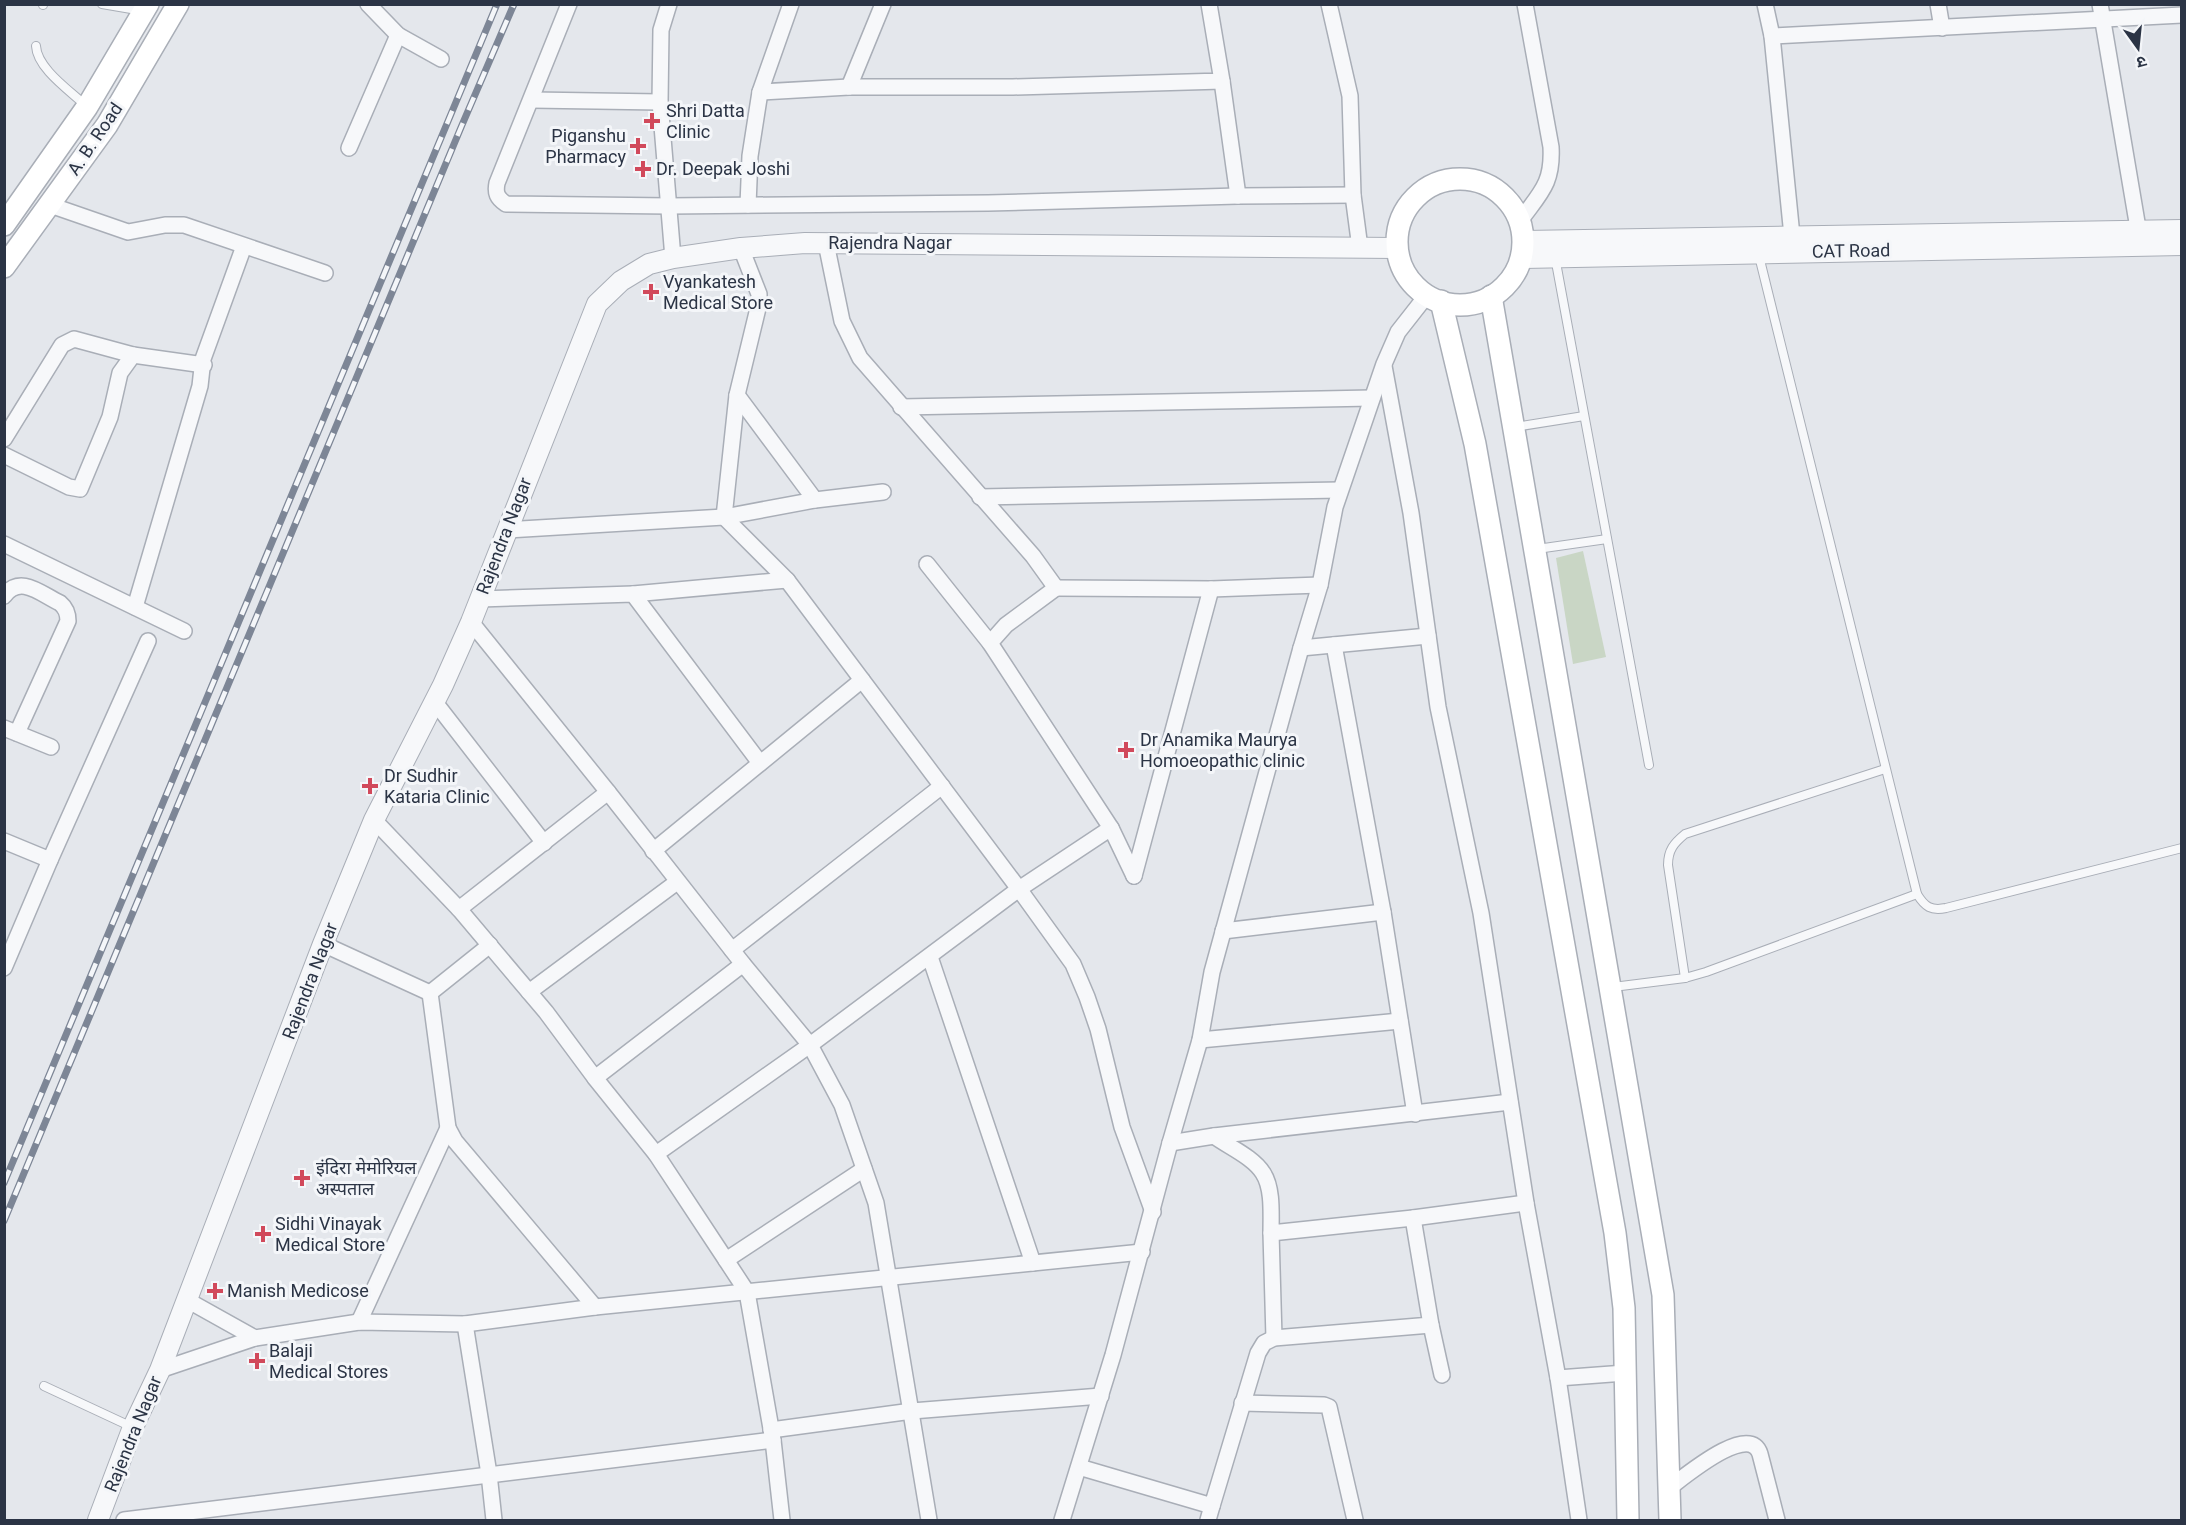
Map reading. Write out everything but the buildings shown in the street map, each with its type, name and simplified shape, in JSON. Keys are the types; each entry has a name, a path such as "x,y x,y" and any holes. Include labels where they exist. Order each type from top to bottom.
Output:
{"main road":[{"name":"A. B. Road","path":"4,267 106,125 178,4"},
{"name":"A. B. Road","path":"4,225 87,107 146,8"},
{"path":"1461,178 1479,181 1497,190 1511,204 1522,240 1509,282 1491,296 1467,304 1433,298 1412,283 1402,266 1397,248 1398,231 1403,214 1413,200 1426,188 1442,181 1461,178"},
{"path":"1491,296 1663,1295 1670,1521"},
{"path":"1433,298 1475,444 1612,1221 1624,1308 1628,1521"}],"street":[{"path":"368,4 398,35 441,59"},
{"path":"569,4 497,183 496,192 506,204 669,206 987,203 1353,195"},
{"path":"669,4 661,30 660,102 673,258"},
{"path":"748,205 750,156 760,92 791,4"},
{"path":"849,87 883,4"},
{"path":"1209,4 1238,196"},
{"path":"1329,4 1350,96 1353,195 1360,248"},
{"path":"1522,240 1549,180 1552,166 1551,147 1525,4"},
{"path":"1766,4 1772,36 1793,244"},
{"path":"1938,4 1942,28"},
{"path":"1772,36 1942,28 2101,11 2181,15"},
{"path":"2101,11 2140,239"},
{"path":"349,148 398,35"},
{"path":"760,92 849,87 1013,87 1222,81"},
{"path":"532,100 660,102"},
{"path":"50,205 128,232 174,224 325,273"},
{"name":"CAT Road","path":"2140,239 2181,230"},
{"name":"CAT Road","path":"1522,240 1554,249 2140,239 2181,245"},
{"path":"826,243 842,321 860,358 1033,556 1056,588"},
{"name":"Rajendra Nagar","path":"98,1521 133,1428 160,1370 323,944 374,820 471,622 597,304 621,281 649,264 741,248 826,243 1397,248"},
{"path":"135,607 204,365 203,359 244,246"},
{"path":"724,518 737,395 759,304 759,294 741,248"},
{"path":"1062,1521 1101,1396 1200,1040 1212,972 1320,585 1340,490 1384,364 1398,332 1433,298"},
{"path":"4,439 62,345 74,339 133,355 204,365"},
{"path":"4,455 69,487 80,489 110,417 120,373 133,355"},
{"path":"1384,364 1411,513 1440,718 1481,913 1526,1203 1558,1378 1579,1521"},
{"path":"737,395 815,500"},
{"path":"902,407 1372,398"},
{"path":"980,497 1340,490"},
{"path":"506,530 724,518 815,500 883,492"},
{"path":"724,518 787,580 1073,964 1098,1029 1122,1127 1153,1212"},
{"path":"4,544 184,631"},
{"path":"927,564 990,643 1111,828 1134,876 1211,589"},
{"path":"480,599 633,594 787,580"},
{"path":"4,596 15,585 23,585 60,603 68,615 68,621 11,730 51,747"},
{"path":"990,643 1006,626 1056,588 1211,589 1320,585"},
{"path":"633,594 760,763"},
{"path":"471,622 742,964 810,1044 842,1105 876,1203 929,1521"},
{"path":"1301,648 1428,636"},
{"path":"4,968 148,641"},
{"path":"1334,645 1383,912 1415,1114"},
{"path":"653,851 862,680"},
{"path":"434,701 544,843"},
{"path":"732,950 942,786"},
{"path":"459,909 608,792"},
{"path":"374,820 459,909 546,1012 656,1154 747,1292 772,1435 782,1521"},
{"path":"656,1154 930,957 1019,889 1111,828"},
{"path":"4,841 50,860"},
{"path":"529,992 677,882"},
{"path":"1223,931 1383,912"},
{"path":"323,944 430,993"},
{"path":"430,993 489,945"},
{"path":"930,957 1033,1263"},
{"path":"595,1078 742,964"},
{"path":"430,993 448,1128 455,1141 595,1308"},
{"path":"1200,1040 1400,1021"},
{"path":"1170,1143 1510,1102"},
{"path":"359,1322 448,1128"},
{"path":"1214,1136 1256,1165 1264,1174 1268,1186 1274,1338"},
{"path":"726,1260 864,1169"},
{"path":"1271,1233 1526,1203"},
{"path":"1413,1218 1442,1375"},
{"path":"160,1370 255,1338 359,1322 465,1324 595,1308 1142,1252"},
{"path":"187,1300 255,1338"},
{"path":"465,1324 489,1474 494,1521"},
{"path":"1079,1467 1212,1516 1242,1403 1258,1353 1264,1343 1274,1338 1431,1325"},
{"path":"1558,1378 1625,1373"},
{"path":"124,1521 772,1435 912,1412 1101,1396"},
{"path":"1242,1403 1329,1407 1355,1521"},
{"path":"1669,1488 1731,1446 1743,1442 1753,1443 1760,1454 1777,1521"}],"lane":[{"path":"102,4 146,8"},
{"path":"36,46 36,53 42,65 87,107"},
{"path":"1757,245 1917,894 1928,909 1936,910 2181,849"},
{"path":"1554,249 1648,765"},
{"path":"1514,427 1584,416"},
{"path":"1535,550 1607,539"},
{"path":"1685,978 1668,865 1668,853 1675,842 1684,834 1885,768"},
{"path":"1610,988 1685,978 1706,972 1917,894"},
{"path":"44,1386 133,1428"}],"green space":[{"path":"1583,551 1606,657 1573,664 1556,558"}],"railway":[{"path":"4,1183 497,4"},
{"path":"4,1221 514,4"}],"place":[{"name":"Shri Datta Clinic","path":"652,121"},
{"name":"Piganshu Pharmacy","path":"638,146"},
{"name":"Dr. Deepak Joshi","path":"643,169"},
{"name":"Vyankatesh Medical Store","path":"651,292"},
{"name":"Dr Anamika Maurya Homoeopathic clinic","path":"1126,750"},
{"name":"Dr Sudhir Kataria Clinic","path":"370,786"},
{"name":"इंदिरा मेमोरियल अस्पताल","path":"302,1178"},
{"name":"Sidhi Vinayak Medical Store","path":"263,1234"},
{"name":"Manish Medicose","path":"215,1291"},
{"name":"Balaji Medical Stores","path":"257,1361"}]}
